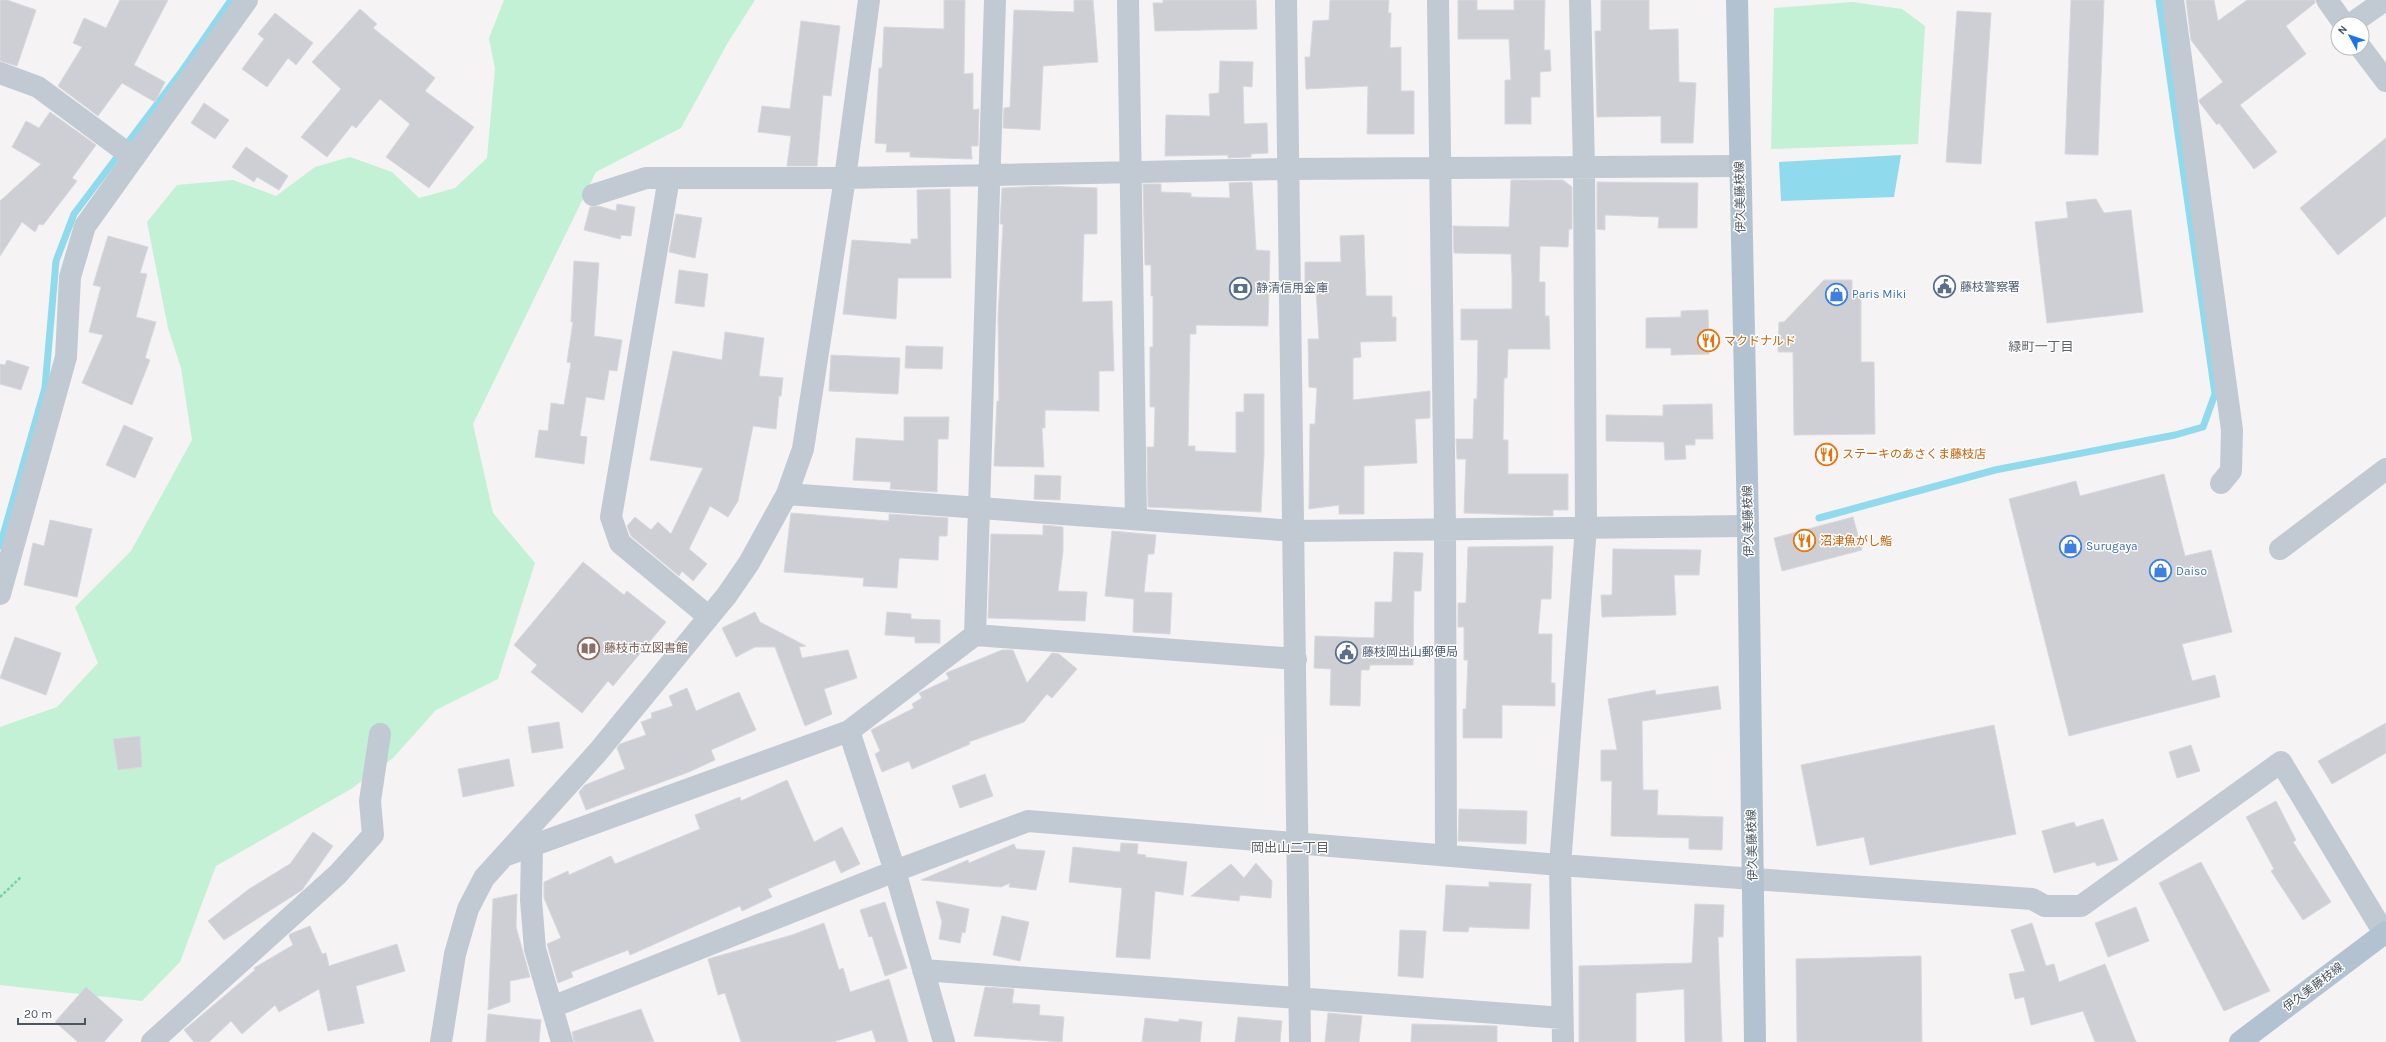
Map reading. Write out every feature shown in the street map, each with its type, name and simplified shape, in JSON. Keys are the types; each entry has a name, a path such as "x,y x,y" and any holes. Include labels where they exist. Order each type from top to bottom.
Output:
{"main road":[{"name":"伊久美藤枝線","path":"1737,0 1739,166 1748,526 1755,1042"},
{"name":"伊久美藤枝線","path":"2240,1042 2385,933"}],"street":[{"path":"0,594 66,356 70,277 85,226 247,0"},
{"path":"441,1042 455,954 468,909 484,878 597,753 709,617 749,563 787,494 803,450 845,178 869,0"},
{"path":"976,635 995,0"},
{"path":"1128,0 1136,519"},
{"path":"1286,0 1295,531 1296,842 1300,1042"},
{"path":"1438,0 1445,528 1446,855"},
{"path":"1563,1042 1560,865 1586,527 1584,167 1580,0"},
{"path":"2173,0 2232,430 2231,471 2221,483"},
{"path":"2327,0 2338,16"},
{"path":"2362,16 2385,0"},
{"path":"2367,56 2386,81"},
{"path":"0,73 38,86 113,140 134,158"},
{"path":"593,195 646,178 845,178 1130,172 1739,166"},
{"path":"669,178 611,517 620,543 709,617"},
{"path":"2280,549 2386,469"},
{"path":"787,494 1295,531 1445,528 1748,526"},
{"path":"503,856 532,847 849,731 976,635 1296,660"},
{"path":"849,731 895,871 944,1042"},
{"path":"152,1042 338,874 373,835 370,801 380,734"},
{"path":"552,1007 895,871 1028,821 1560,865 2032,899 2046,906 2081,906 2281,762 2385,933"},
{"path":"532,847 531,900 535,949 562,1042"},
{"path":"924,970 1562,1018"}],"path":[{"path":"0,897 21,877"}],"green space":[{"path":"504,0 755,0 727,44 681,128 596,172 473,424 493,513 535,563 498,679 436,710 393,758 351,789 216,866 180,962 142,1001 0,985 0,727 57,707 98,663 75,607 131,551 192,440 181,368 168,328 147,222 177,185 233,180 276,196 315,167 350,157 392,172 419,198 455,188 487,158 495,69 489,38"},
{"path":"1852,2 1902,9 1925,26 1918,144 1771,149 1774,8"}],"water":[{"path":"1901,155 1894,197 1781,201 1779,162"}],"building":[{"path":"0,0 7,0 36,10 17,66 0,61"},
{"path":"120,0 168,0 134,65 165,82 155,102 122,83 98,116 58,86 82,47 73,43 84,18 106,28"},
{"path":"944,0 965,0 964,74 973,73 973,110 979,109 978,146 971,146 972,159 910,157 910,152 886,152 887,144 875,143 879,68 882,68 884,27 944,29"},
{"path":"1074,0 1093,0 1098,62 1043,66 1040,130 1003,128 1004,108 1010,107 1014,10 1074,12"},
{"path":"1163,0 1256,0 1257,29 1155,31 1153,3 1163,3"},
{"path":"1330,0 1389,0 1388,13 1391,13 1390,48 1401,47 1401,91 1414,91 1414,134 1367,134 1368,86 1306,89 1305,57 1310,57 1313,21 1329,20"},
{"path":"1458,0 1477,0 1477,10 1514,10 1514,0 1545,0 1544,50 1550,50 1551,71 1540,72 1540,97 1531,97 1531,124 1505,124 1505,80 1511,80 1509,39 1458,39"},
{"path":"1601,0 1649,0 1649,30 1678,29 1679,82 1696,83 1693,143 1661,143 1661,116 1597,117 1595,31 1601,31"},
{"path":"2071,0 2104,0 2098,155 2065,154"},
{"path":"2186,0 2214,0 2218,21 2247,0 2315,0 2315,3 2286,26 2306,54 2240,105 2277,152 2254,169 2219,123 2217,125 2200,103 2199,100 2223,82 2191,40"},
{"path":"360,9 377,24 373,28 435,78 425,91 474,127 429,188 386,157 410,124 380,99 356,128 352,125 327,157 301,137 341,89 312,62"},
{"path":"1957,11 1991,13 1981,164 1946,162"},
{"path":"275,13 313,43 296,65 288,58 267,87 242,69 264,39 258,34"},
{"path":"801,21 840,26 831,96 823,95 817,166 787,166 791,136 758,132 762,106 790,109"},
{"path":"1220,61 1253,62 1252,87 1243,86 1244,124 1267,123 1268,153 1251,154 1251,157 1228,158 1228,155 1165,156 1166,115 1210,116 1209,94 1219,93"},
{"path":"204,103 229,120 215,139 191,123"},
{"path":"50,112 96,145 72,178 77,181 43,225 39,224 35,232 22,222 0,256 0,201 41,164 12,147 26,121 39,128"},
{"path":"2386,138 2386,216 2338,255 2300,208"},
{"path":"246,147 288,176 279,190 257,177 254,182 232,167"},
{"path":"1511,180 1563,180 1572,187 1572,229 1569,229 1568,247 1540,246 1539,282 1545,282 1545,316 1549,316 1550,349 1508,349 1507,378 1504,378 1503,440 1508,440 1508,474 1568,474 1568,510 1553,510 1553,516 1464,513 1466,459 1457,459 1456,439 1473,439 1474,399 1477,399 1478,340 1461,340 1461,309 1512,309 1512,276 1511,254 1454,253 1453,226 1509,227"},
{"path":"1252,182 1256,250 1270,251 1268,326 1196,325 1196,334 1190,334 1188,446 1195,446 1195,451 1236,453 1236,412 1244,412 1244,394 1264,394 1264,454 1261,512 1148,507 1147,447 1154,447 1155,407 1150,407 1150,347 1153,347 1153,296 1151,296 1151,265 1145,265 1143,184 1161,184 1161,192 1191,193 1191,197 1230,198 1229,183"},
{"path":"1597,182 1698,183 1697,228 1658,228 1659,217 1605,215 1605,230 1597,229"},
{"path":"1045,186 1097,188 1097,234 1084,234 1082,302 1112,301 1114,371 1099,371 1099,411 1045,410 1045,428 1042,428 1044,467 994,466 997,401 999,401 998,316 1003,224 1000,224 1002,188"},
{"path":"950,189 951,278 898,278 896,319 843,314 852,240 911,244 911,239 918,239 917,190"},
{"path":"2096,199 2104,213 2131,210 2143,312 2047,323 2035,222 2068,218 2066,202"},
{"path":"617,204 635,207 631,236 621,235 620,239 584,230 590,207 598,206 616,211"},
{"path":"676,214 702,218 695,258 669,252"},
{"path":"1364,235 1366,296 1392,296 1392,317 1396,317 1396,341 1360,342 1361,357 1353,358 1353,400 1430,391 1430,418 1415,419 1417,463 1364,466 1364,514 1339,514 1339,505 1309,509 1310,424 1315,424 1317,388 1309,387 1308,339 1319,339 1316,289 1305,289 1305,262 1341,262 1340,236"},
{"path":"108,236 148,247 140,273 147,274 136,317 156,322 145,358 150,360 132,405 82,383 103,335 89,332 101,287 93,285"},
{"path":"574,261 599,263 594,336 622,340 617,371 609,370 604,400 586,397 580,436 587,437 584,464 535,457 539,430 548,431 551,403 564,405 571,363 567,362 573,322 571,322"},
{"path":"679,270 708,274 704,307 675,303"},
{"path":"1824,280 1852,280 1852,292 1861,292 1861,362 1874,362 1875,434 1794,435 1793,352 1778,352 1779,322 1784,322"},
{"path":"1708,310 1709,354 1671,355 1671,348 1646,348 1646,318 1681,317 1681,311"},
{"path":"725,332 764,338 759,376 783,378 781,396 779,396 776,429 753,426 738,501 728,517 710,506 689,549 707,564 693,581 682,571 679,576 631,536 627,526 635,517 651,530 658,522 671,534 703,468 650,460 673,351 722,360"},
{"path":"906,346 943,347 942,369 905,368"},
{"path":"831,355 900,358 898,394 829,391"},
{"path":"7,360 29,367 21,390 0,384 0,364 5,365"},
{"path":"1712,404 1713,439 1695,439 1695,445 1685,445 1686,459 1665,460 1664,442 1606,441 1606,415 1663,416 1663,405"},
{"path":"904,417 949,417 948,439 938,439 937,492 890,489 891,482 853,480 856,438 904,441"},
{"path":"124,425 153,438 135,478 106,465"},
{"path":"2164,474 2185,556 2211,550 2232,632 2182,644 2192,681 2215,675 2220,697 2069,736 2009,499 2076,481 2080,496"},
{"path":"1035,475 1061,476 1060,500 1034,499"},
{"path":"791,513 889,521 889,514 948,518 947,536 939,536 938,560 899,558 897,588 863,586 864,578 784,572"},
{"path":"1853,517 1862,550 1782,571 1774,538"},
{"path":"50,520 92,529 77,597 24,585 33,543 44,546"},
{"path":"1043,525 1063,527 1063,551 1058,591 1087,592 1085,621 988,618 991,534 1043,535"},
{"path":"1112,531 1156,535 1154,554 1148,554 1144,592 1172,593 1170,634 1133,632 1134,599 1105,596"},
{"path":"1553,546 1551,599 1541,599 1538,634 1552,634 1551,683 1555,683 1555,706 1502,705 1502,738 1463,738 1463,709 1466,709 1468,660 1464,660 1464,627 1458,627 1458,603 1466,603 1468,547"},
{"path":"1613,549 1701,550 1699,575 1674,575 1676,615 1602,617 1601,595 1612,595"},
{"path":"1394,552 1423,553 1421,591 1414,591 1413,665 1370,665 1369,670 1361,670 1360,706 1330,705 1331,669 1314,668 1315,636 1374,638 1375,602 1392,602"},
{"path":"583,562 624,595 627,591 666,622 613,686 608,681 582,713 531,672 537,665 514,645"},
{"path":"755,612 760,622 806,646 799,647 802,658 848,650 857,678 824,689 832,714 805,726 775,647 755,647 736,657 722,628"},
{"path":"887,612 911,614 911,619 940,620 940,643 915,643 915,637 885,635"},
{"path":"15,637 61,653 46,695 0,678"},
{"path":"1002,650 1013,650 1027,683 1052,653 1059,654 1077,669 1052,698 1047,694 1024,722 969,742 970,744 912,769 909,761 882,772 875,754 880,751 871,730 914,708 912,704 922,698 919,693 949,679 946,673"},
{"path":"1718,686 1721,709 1642,721 1643,790 1658,790 1657,815 1723,817 1722,850 1689,849 1689,838 1611,836 1612,781 1601,781 1601,750 1617,750 1608,699 1655,690 1656,695"},
{"path":"687,688 696,711 739,692 756,730 711,750 715,760 689,772 586,810 579,792 585,785 625,769 617,748 620,744 646,735 641,722 652,718 651,713 673,706 669,696"},
{"path":"559,722 563,748 532,753 528,727"},
{"path":"2386,723 2386,753 2332,784 2318,761"},
{"path":"1994,725 2016,834 1870,865 1864,837 1817,846 1801,765"},
{"path":"140,736 142,767 118,770 113,739"},
{"path":"2191,745 2200,771 2177,778 2169,752"},
{"path":"509,759 514,786 463,797 458,769"},
{"path":"985,774 993,796 960,808 952,786"},
{"path":"787,780 814,842 842,827 860,864 841,873 835,860 768,889 772,897 742,911 740,906 630,955 628,950 571,972 573,977 558,983 547,944 561,938 544,898 544,882 568,871 569,875 611,856 615,864 700,829 695,815 740,797 741,801"},
{"path":"2276,801 2296,840 2293,842 2331,902 2303,920 2271,871 2274,869 2246,817"},
{"path":"1459,809 1527,811 1526,844 1458,841"},
{"path":"2103,819 2118,860 2097,866 2095,862 2054,873 2042,831 2074,822 2076,827"},
{"path":"313,832 333,846 302,890 224,940 208,921 249,889 290,864"},
{"path":"1121,843 1138,844 1137,854 1146,855 1145,857 1187,862 1183,895 1155,891 1150,959 1116,957 1122,888 1069,882 1073,847 1120,852"},
{"path":"1014,844 1016,849 1045,851 1036,890 1009,887 1010,883 1001,887 921,880 968,860 969,863"},
{"path":"2201,862 2270,991 2224,1011 2159,883"},
{"path":"1256,863 1272,881 1271,898 1240,895 1239,901 1191,896 1231,864 1244,878"},
{"path":"1489,882 1531,884 1529,929 1469,927 1468,932 1443,931 1446,885 1489,887"},
{"path":"517,894 516,927 530,977 510,981 510,1002 488,1010 493,899"},
{"path":"936,901 969,909 965,933 962,932 960,943 939,939 942,922"},
{"path":"885,902 907,968 885,976 872,936 869,937 860,910"},
{"path":"1695,904 1724,905 1723,937 1718,937 1722,1042 1685,1042 1684,989 1636,993 1636,1042 1579,1042 1579,966 1692,963"},
{"path":"2136,907 2149,941 2108,957 2095,923"},
{"path":"1002,916 1029,922 1020,961 993,955"},
{"path":"824,923 839,970 843,968 850,992 889,979 908,1042 876,1042 872,1030 833,1042 741,1042 725,993 718,995 708,959 792,935"},
{"path":"2032,923 2046,966 2054,964 2059,982 2105,964 2136,1042 2095,1042 2083,1011 2031,1025 2024,997 2015,999 2009,974 2025,971 2011,930"},
{"path":"310,926 322,954 326,953 329,966 397,944 405,971 356,986 364,1023 328,1031 319,989 279,1012 275,1005 242,1034 231,1021 209,1042 194,1042 184,1030 255,970 254,968 293,945 289,936 290,934"},
{"path":"1400,930 1426,931 1423,978 1398,976"},
{"path":"1921,956 1922,1042 1797,1042 1796,959"},
{"path":"86,987 123,1020 104,1042 78,1042 55,1022"},
{"path":"985,987 1014,989 1012,1003 1040,1005 1039,1015 1064,1017 1062,1042 974,1036"},
{"path":"641,1009 654,1042 574,1042 572,1032"},
{"path":"1328,1013 1362,1016 1359,1042 1325,1042"},
{"path":"488,1014 541,1020 539,1042 486,1042"},
{"path":"1238,1017 1282,1021 1280,1042 1235,1042"},
{"path":"1145,1018 1179,1022 1179,1019 1202,1022 1200,1042 1142,1042"},
{"path":"1412,1024 1497,1026 1497,1042 1411,1042"}],"waterway":[{"path":"0,546 45,388 56,261 74,214 182,71 231,0"},
{"path":"1819,518 1995,470 2175,435 2203,427 2215,394 2159,0"}],"place":[{"name":"藤枝警察署","path":"1944,287"},
{"name":"静清信用金庫","path":"1241,288"},
{"name":"Paris Miki","path":"1836,294"},
{"name":"マクドナルド","path":"1708,341"},
{"name":"ステーキのあさくま藤枝店","path":"1826,454"},
{"name":"沼津魚がし鮨","path":"1804,541"},
{"name":"Surugaya","path":"2070,546"},
{"name":"Daiso","path":"2161,571"},
{"name":"藤枝市立図書館","path":"589,648"},
{"name":"藤枝岡出山郵便局","path":"1347,652"}],"district":[{"name":"緑町一丁目","path":"2041,346"},
{"name":"岡出山二丁目","path":"1290,847"}]}
